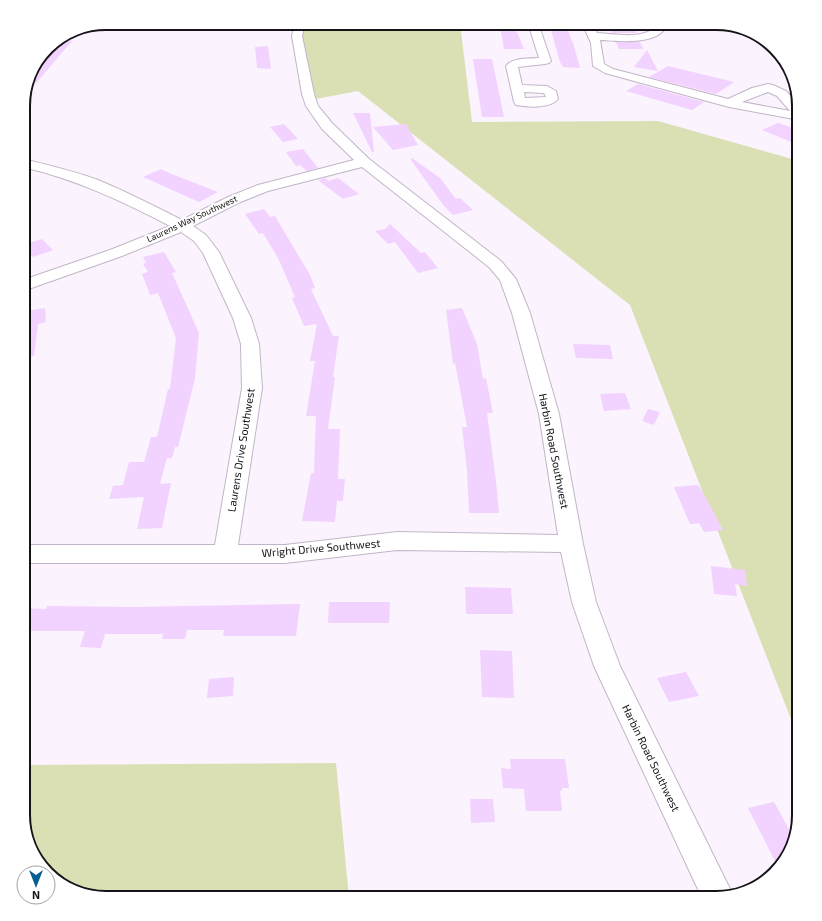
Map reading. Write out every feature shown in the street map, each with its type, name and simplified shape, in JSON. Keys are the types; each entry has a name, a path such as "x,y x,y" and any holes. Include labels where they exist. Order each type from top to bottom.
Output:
{"street":[{"name":"Harbin Road Southwest","path":"298,30 297,36 308,94 312,106 326,126 364,162 495,264 508,279 521,313 549,414 584,602 607,666 715,891"},
{"path":"517,88 512,66 514,64 545,61 535,30"},
{"path":"590,30 596,43 599,66 609,71 729,103"},
{"path":"593,36 646,36 655,34 659,30"},
{"name":"Laurens Way Southwest","path":"30,284 116,253 182,226 233,200 263,188 364,162"},
{"name":"Laurens Drive Southwest","path":"30,165 92,183 129,199 182,226 200,238 211,252 242,318 250,344 252,388 225,555"},
{"name":"Wright Drive Southwest","path":"30,554 285,554 397,541 572,544"}],"green space":[{"path":"294,30 461,30 472,122 658,121 792,159 792,722 630,305 358,91 310,100"},
{"path":"336,763 348,891 106,891 86,888 72,883 56,872 56,865 49,865 40,853 34,839 30,815 30,765"}],"building":[{"path":"501,30 516,30 524,49 504,49"},
{"path":"551,30 568,30 580,68 563,67 560,62"},
{"path":"610,30 634,30 636,33 612,33"},
{"path":"70,39 72,41 33,87 38,72 49,56 68,40"},
{"path":"616,42 640,42 643,49 619,49"},
{"path":"268,46 271,69 257,68 255,47"},
{"path":"647,50 658,71 634,67"},
{"path":"473,59 492,59 504,117 482,117"},
{"path":"668,66 734,82 716,94 649,77"},
{"path":"638,84 704,102 692,110 626,91"},
{"path":"353,113 370,113 374,152 372,152"},
{"path":"778,123 792,128 792,142 762,130"},
{"path":"284,124 298,139 283,142 270,127"},
{"path":"406,124 418,145 393,150 373,127"},
{"path":"303,149 318,168 307,171 300,165 296,166 286,152"},
{"path":"412,158 440,178 456,199 460,198 473,210 453,215 444,206 411,160"},
{"path":"161,169 218,192 199,202 143,177"},
{"path":"326,178 328,181 338,178 359,194 343,199 318,180"},
{"path":"264,209 270,217 275,216 310,275 315,288 311,289 333,336 339,336 328,429 340,429 338,479 345,479 343,501 337,501 335,522 302,521 311,473 314,473 316,416 306,416 315,361 310,361 317,324 304,326 292,298 295,297 279,260 263,233 259,234 245,214"},
{"path":"390,224 421,253 425,252 438,268 418,273 395,242 388,244 375,231 385,229"},
{"path":"42,239 53,250 33,257 30,254 30,243"},
{"path":"164,252 176,272 172,273 199,333 195,378 178,447 175,447 172,458 167,458 160,484 171,483 162,528 137,529 144,497 109,499 113,486 123,485 129,462 144,462 151,437 157,437 168,389 170,389 176,338 158,293 150,295 142,274 148,272 143,264 146,263 143,257"},
{"path":"45,308 46,322 38,324 34,356 30,356 30,310"},
{"path":"462,308 477,344 483,379 486,378 493,413 487,413 499,513 469,513 467,470 462,427 467,427 455,363 453,364 446,310"},
{"path":"573,344 610,345 613,359 576,358"},
{"path":"625,393 631,409 604,411 600,394"},
{"path":"648,409 660,412 654,425 642,421"},
{"path":"698,485 723,530 704,532 699,523 690,524 674,487"},
{"path":"711,566 745,570 747,586 735,584 737,596 714,594"},
{"path":"465,587 511,588 513,614 466,614"},
{"path":"329,602 390,602 389,623 328,623"},
{"path":"300,604 296,636 223,636 224,630 187,630 185,639 162,639 163,634 105,634 101,648 80,647 85,631 30,631 30,608 46,609 47,606 133,607"},
{"path":"480,650 512,651 514,698 482,697"},
{"path":"686,672 699,696 669,702 657,678"},
{"path":"234,677 233,696 207,698 209,679"},
{"path":"510,759 565,759 569,788 562,788 562,791 560,791 562,811 526,811 524,789 503,788 501,768 511,769"},
{"path":"470,799 493,799 495,822 471,823"},
{"path":"774,802 790,831 784,849 775,862 748,808"}]}
